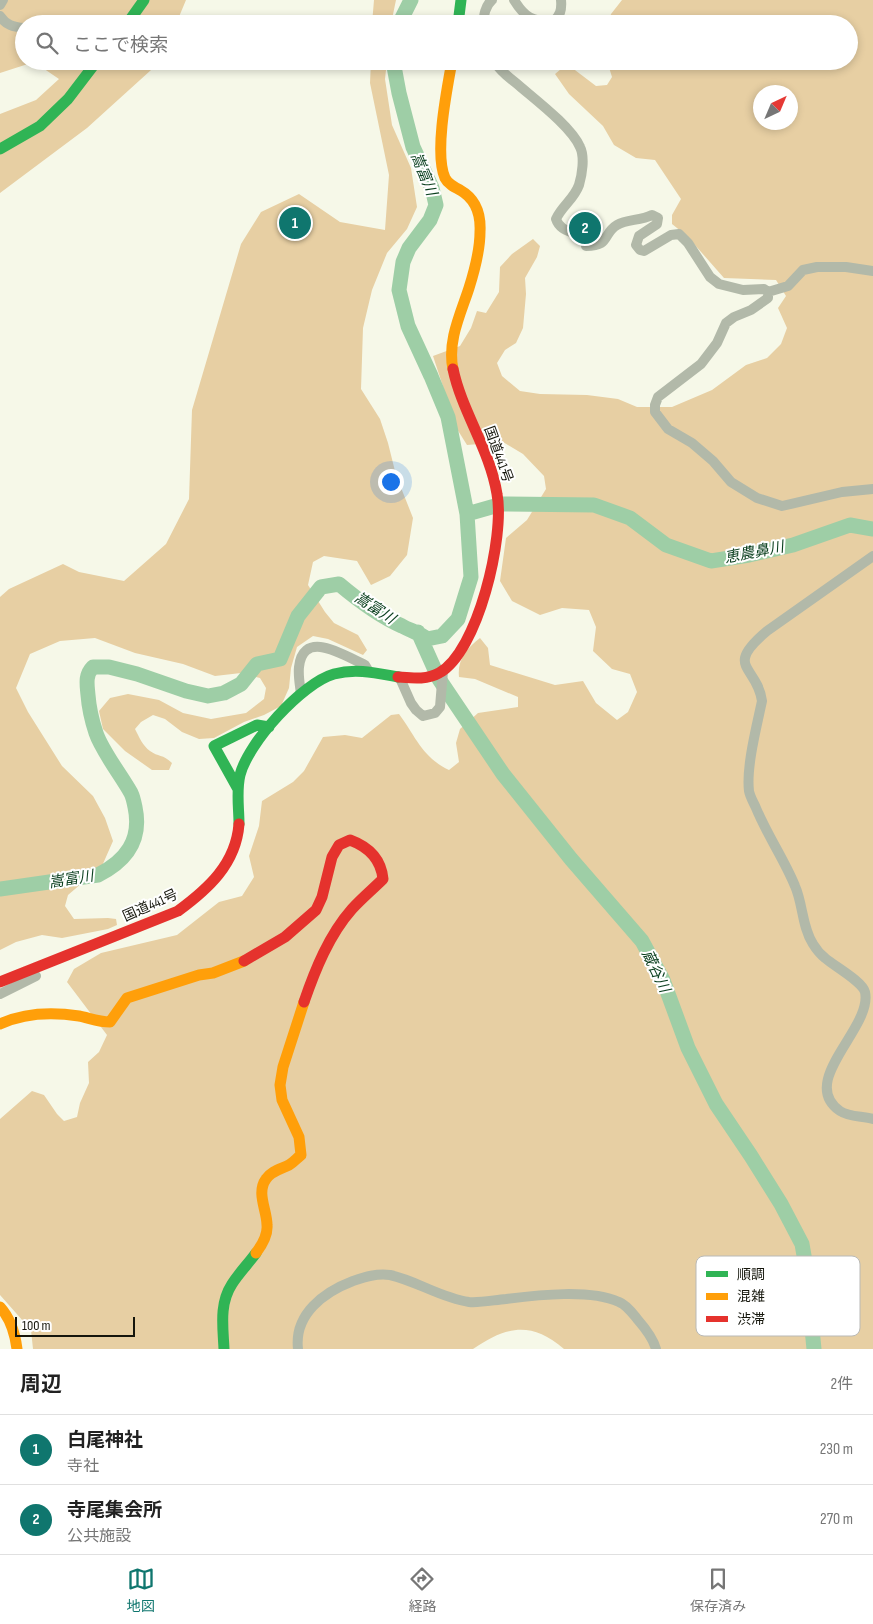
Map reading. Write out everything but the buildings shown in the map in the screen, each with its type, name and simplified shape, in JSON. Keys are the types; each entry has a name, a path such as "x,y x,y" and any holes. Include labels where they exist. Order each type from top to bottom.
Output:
{"main road":[{"path":"133,15 144,0"},
{"path":"459,15 461,0"},
{"path":"0,149 40,126 68,99 90,70"},
{"name":"国道441号","path":"0,982 178,911 199,896 218,876 232,854 240,824 239,779 246,756 258,738 301,695 316,681 346,671 419,678 433,676 443,671 452,662 475,624 492,569 499,515 498,494 467,412 451,360 451,344 464,300 474,276 480,246 479,214 476,203 466,194 453,188 445,178 442,164 443,127 451,70"},
{"name":"国道441号","path":"238,789 214,746 257,725 269,727"},
{"path":"0,1024 8,1019 22,1016 45,1015 75,1015 99,1023 110,1022 128,998 198,975 213,973 236,965 285,937 316,910 322,897 332,857 340,845 350,840 360,842 378,859 383,870 383,879 350,912 335,934 304,998 283,1069 280,1089 284,1105 302,1142 301,1155 292,1163 271,1173 264,1180 261,1193 267,1216 267,1230 263,1244 232,1283 225,1296 223,1309 224,1349"},
{"path":"0,1307 7,1314 15,1331 17,1349"}],"street":[{"path":"0,6 3,0"},
{"path":"484,15 492,0"},
{"path":"514,0 525,15"},
{"path":"559,15 562,8 561,0"},
{"path":"0,16 5,23 15,27"},
{"path":"502,70 569,132 580,148 582,162 579,184 573,199 556,219 558,226 563,230 581,235 586,241 586,246 597,246 604,242 614,227 622,222 642,220 652,215 658,218 657,224 639,236 636,245 640,250 644,251 671,235 679,234 688,243 710,277 719,284 743,290 764,289 768,292 788,286 803,270 817,267 846,267 873,271"},
{"path":"768,292 768,298 761,304 726,323 717,343 701,364 658,397 655,412 668,429 692,443 713,461 731,482 747,493 765,501 782,506 842,492 873,489"},
{"path":"873,556 762,635 744,658 744,664 760,691 762,701 749,772 749,792 801,899 806,929 812,943 823,957 860,984 865,992 865,1003 860,1018 832,1068 827,1085 827,1093 832,1104 842,1113 873,1119"},
{"path":"301,695 299,667 306,650 316,645 364,665 370,672"},
{"path":"400,676 412,704 423,716 435,713 440,707 443,671"},
{"path":"0,994 47,970 48,964"},
{"path":"298,1349 300,1325 310,1308 323,1296 340,1286 368,1276 388,1275 412,1282 446,1296 470,1302 536,1296 572,1295 605,1298 621,1303 632,1313 647,1332 656,1349"}],"shaded area":[{"path":"0,0 186,0 180,15 15,15 15,68 0,73"},
{"path":"374,0 396,0 393,15 373,15"},
{"path":"622,0 873,0 873,1349 564,1349 541,1334 519,1330 497,1335 473,1349 33,1349 31,1330 0,1295 0,1119 32,1091 44,1095 64,1121 77,1117 80,1103 89,1083 88,1062 99,1052 107,1035 67,982 74,969 101,953 177,935 219,902 242,896 254,877 249,856 259,826 262,801 293,782 304,771 323,737 345,735 362,738 391,715 399,714 420,746 432,759 449,770 459,762 456,743 460,729 478,713 518,707 518,697 475,679 459,677 461,660 471,646 480,638 488,648 490,665 555,685 583,681 596,703 617,720 628,712 637,692 630,674 612,669 593,651 596,627 589,610 562,608 540,615 512,601 500,581 506,538 527,520 546,489 544,476 523,454 503,442 467,445 457,429 433,356 460,346 471,328 477,311 486,313 499,292 500,267 512,254 533,239 540,246 537,257 525,278 526,294 523,328 516,343 505,350 497,363 502,376 520,391 618,399 637,407 672,407 712,390 746,365 767,358 781,344 787,328 778,308 786,296 776,280 724,278 687,236 672,224 672,215 681,199 655,160 636,158 614,145 603,126 569,94 555,74 560,70 575,70 596,86 607,85 612,77 610,70 858,70 858,15 611,15"},
{"path":"46,70 151,70 87,128 0,193 0,114 36,100 59,79"},
{"path":"371,70 386,70 385,79 392,125 411,168 417,207 407,229 387,253 372,290 363,328 361,389 380,419 396,475 413,518 407,555 390,576 371,585 357,561 324,556 313,562 308,585 334,623 358,635 367,650 363,655 328,639 313,636 297,647 291,668 289,688 281,706 264,715 244,722 214,738 199,739 182,732 165,719 153,715 141,722 135,729 141,741 150,751 166,758 172,763 169,770 152,770 125,751 103,729 99,711 110,698 128,694 159,700 183,713 211,719 246,713 264,699 266,688 260,678 241,673 215,676 183,664 135,653 95,638 60,641 30,654 16,688 28,712 62,766 93,796 105,818 113,841 102,866 68,895 65,906 74,919 116,919 117,925 108,929 62,938 42,935 16,942 0,950 0,597 9,589 63,564 79,572 124,581 166,544 189,499 192,410 241,244 261,212 299,194 340,222 385,230 389,175 370,83"}],"waterway":[{"name":"嵩富川","path":"404,15 411,0"},
{"name":"嵩富川","path":"0,889 98,875 117,863 130,848 134,839 137,819 132,796 103,747 92,719 87,683 89,673 93,667 109,667 137,674 186,691 208,696 224,693 241,684 257,664 280,659 298,616 321,587 339,584 377,613 427,639 442,636 458,619 471,577 467,514 448,417 408,326 399,290 403,262 409,248 430,220 436,205 432,188 413,147 395,70"},
{"name":"恵農鼻川","path":"467,514 502,504 594,505 630,518 666,545 711,561 793,545 850,525 873,529"},
{"name":"蔵谷川","path":"418,632 439,679 503,774 571,859 642,941 663,980 688,1048 716,1104 781,1204 802,1244 804,1256"},
{"name":"蔵谷川","path":"813,1336 814,1349"}],"traffic: fast":[{"path":"133,15 144,0"},
{"path":"459,15 461,0"},
{"path":"0,149 40,126 68,99 90,70"},
{"path":"239,824 238,787 245,762 265,731 292,701 321,680 342,672 358,671 398,677"},
{"path":"238,789 214,746 257,725 269,727"},
{"path":"224,1349 223,1308 225,1300 232,1284 256,1253"}],"traffic: slow":[{"path":"450,70 442,121 442,167 448,182 474,202 480,225 475,267 453,338 453,369"},
{"path":"0,1024 9,1020 49,1014 79,1016 110,1022 127,998 199,975 213,973 244,961"},
{"path":"256,1253 267,1232 267,1219 262,1196 263,1184 276,1170 289,1165 301,1155 299,1137 282,1100 280,1085 283,1067 304,1002"},
{"path":"0,1307 12,1327 17,1349"}],"traffic: jam":[{"path":"398,677 430,677 439,673 453,661 466,642 477,618 486,591 497,537 497,494 493,478 457,385 453,369"},
{"path":"0,982 178,911 200,894 219,874 232,851 237,838 239,824"},
{"path":"244,961 285,937 316,910 322,897 332,857 339,845 350,840 363,846 377,860 383,879 352,909 336,930 318,965 304,1002"}],"place":[{"name":"白尾神社","path":"295,223"},
{"name":"寺尾集会所","path":"585,228"}]}
